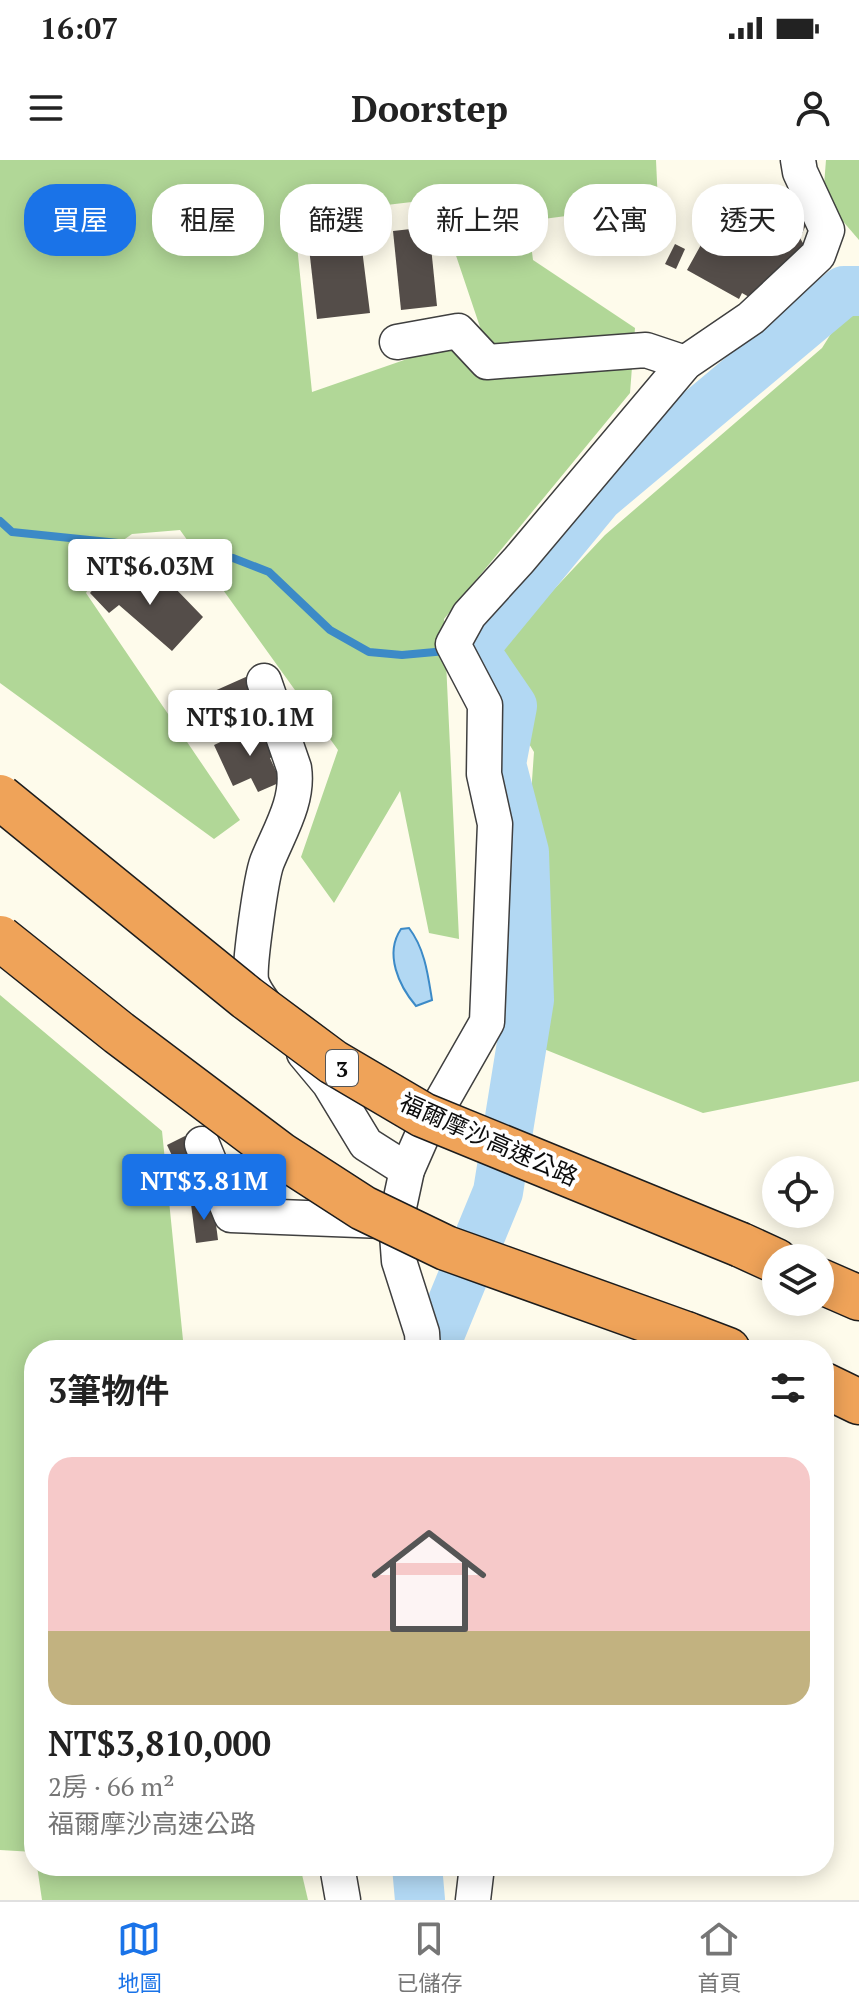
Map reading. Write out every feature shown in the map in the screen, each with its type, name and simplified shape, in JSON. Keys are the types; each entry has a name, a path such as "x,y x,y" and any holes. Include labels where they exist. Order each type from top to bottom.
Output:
{"highway":[{"name":"福爾摩沙高速公路","path":"0,797 247,998 333,1062 423,1115 758,1253"},
{"path":"0,938 281,1155 363,1208 446,1248 702,1340"},
{"path":"834,1287 859,1298"},
{"path":"834,1390 859,1402"}],"lane":[{"path":"422,1340 399,1261 396,1221 407,1170 422,1136 487,1022 495,824 484,774 485,705 453,644 469,615 685,363 751,318 818,255 827,230 800,172 798,160"},
{"path":"397,342 458,331 487,362 646,350 685,363"},
{"path":"264,681 297,783 265,867 251,981 264,1004 329,1083 366,1144 407,1170"},
{"path":"202,1144 231,1215 396,1221"},
{"path":"339,1876 343,1900"},
{"path":"473,1900 476,1876"}],"green space":[{"path":"0,160 656,160 657,184 564,184 564,216 548,218 548,184 408,184 408,202 392,204 392,184 280,184 280,256 298,256 312,392 482,333 456,256 532,256 533,260 635,328 630,393 444,619 459,939 429,933 400,791 334,903 301,857 338,750 180,530 132,534 108,551 86,593 240,820 214,839 0,683"},
{"path":"826,160 859,160 859,240 823,198"},
{"path":"859,289 859,1081 703,1113 514,1037 534,752 482,666 605,535 822,348"},
{"path":"0,995 162,1131 183,1340 24,1340 24,1851 0,1850"},
{"path":"38,1876 302,1876 308,1900 42,1900"}],"water":[{"path":"409,928 422,953 432,1000 416,1006 399,979 394,959 396,939 401,929"}],"building":[{"path":"408,229 408,256 432,256 437,306 401,310 393,231"},
{"path":"676,244 685,249 676,269 665,264 669,256 676,256"},
{"path":"310,256 363,256 370,313 317,319"},
{"path":"695,256 800,256 749,297 742,293 739,299 687,270"},
{"path":"105,575 172,585 203,617 172,651 119,605 109,613 90,593"},
{"path":"248,676 256,692 250,694 258,711 207,734 192,701"},
{"path":"255,726 260,738 273,733 282,753 270,758 281,782 258,792 251,778 233,786 214,745"},
{"path":"185,1136 212,1193 194,1202 167,1145"},
{"path":"213,1201 218,1240 196,1243 191,1204"}],"waterway":[{"path":"437,1340 498,1192 529,1000 524,852 501,764 512,706 473,649 598,497 844,291 859,291"},
{"path":"0,521 12,532 233,558 269,572 330,630 369,652 402,655 446,651"},
{"path":"418,1876 420,1900"}]}
